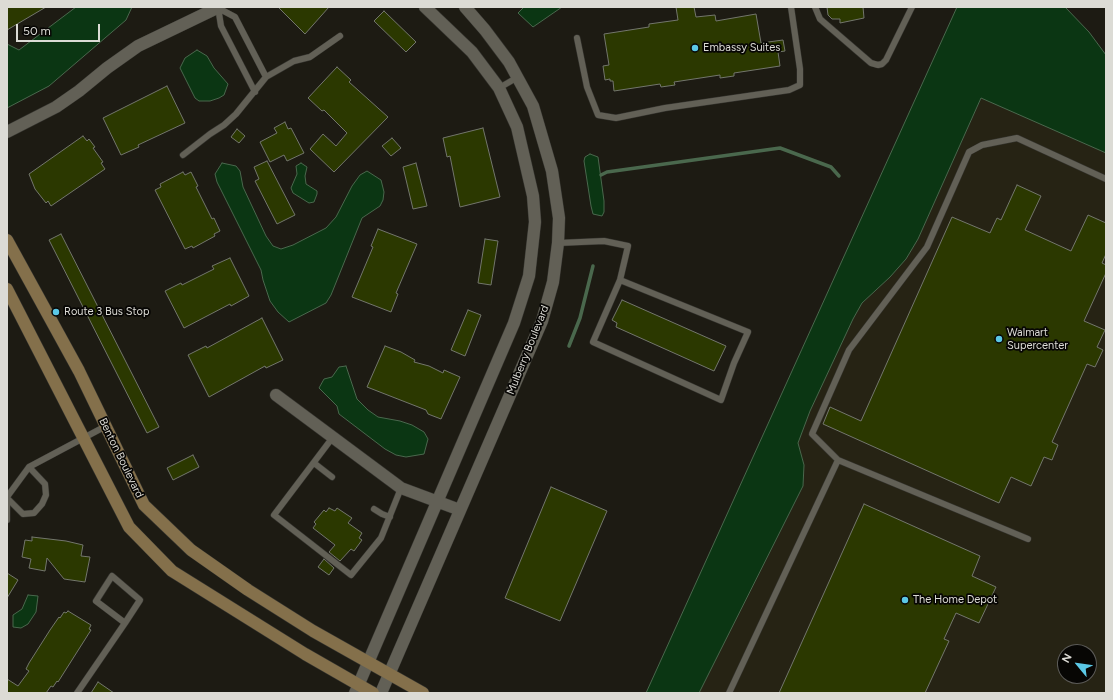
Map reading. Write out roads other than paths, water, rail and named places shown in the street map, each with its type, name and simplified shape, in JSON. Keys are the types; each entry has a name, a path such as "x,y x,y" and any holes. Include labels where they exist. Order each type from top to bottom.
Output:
{"street":[{"path":"7,132 56,107 79,92 107,68 138,46 218,7"},
{"name":"Mulberry Boulevard","path":"357,689 514,324 529,276 535,222 533,196 517,127 500,88 472,52 425,7"},
{"name":"Mulberry Boulevard","path":"381,693 542,321 553,282 558,243 559,218 552,171 537,116 509,62 486,30 464,7"},
{"name":"Benton Boulevard","path":"7,240 79,371 144,505 191,550 248,590 368,663 424,693"},
{"path":"7,289 129,527 172,571 357,689 372,693"},
{"path":"276,394 400,488 438,500 460,510"}],"lane":[{"path":"218,7 235,17 266,77"},
{"path":"218,7 221,26 255,92"},
{"path":"577,38 587,87 598,115 616,118 665,108 789,90 800,85 800,69 791,7"},
{"path":"815,7 820,19 871,63 878,65 882,64 886,60 912,7"},
{"path":"184,155 224,125 255,92 266,77 294,61 310,57 340,36"},
{"path":"500,88 518,77"},
{"path":"1028,539 838,460 812,434 849,350 927,247 969,152 982,145 1017,138 1106,178"},
{"path":"558,243 604,241 628,246 620,280 592,342 721,400 734,363 748,332 620,280"},
{"path":"29,467 46,484 46,495 42,504 34,513 23,514 7,498 29,467 84,440 106,426"},
{"path":"333,437 274,515 351,575 382,538 400,488"},
{"path":"730,693 838,460"},
{"path":"314,463 332,477"},
{"path":"7,505 7,520"},
{"path":"374,509 390,517"},
{"path":"77,693 140,600 112,576 96,601 125,622"}],"waterway":[{"path":"601,175 607,172 780,148 831,167 839,176"},
{"path":"569,346 580,318 593,266"}],"place":[{"name":"Embassy Suites","path":"695,48"},
{"name":"Route 3 Bus Stop","path":"56,312"},
{"name":"Walmart Supercenter","path":"999,339"},
{"name":"The Home Depot","path":"905,600"}]}
